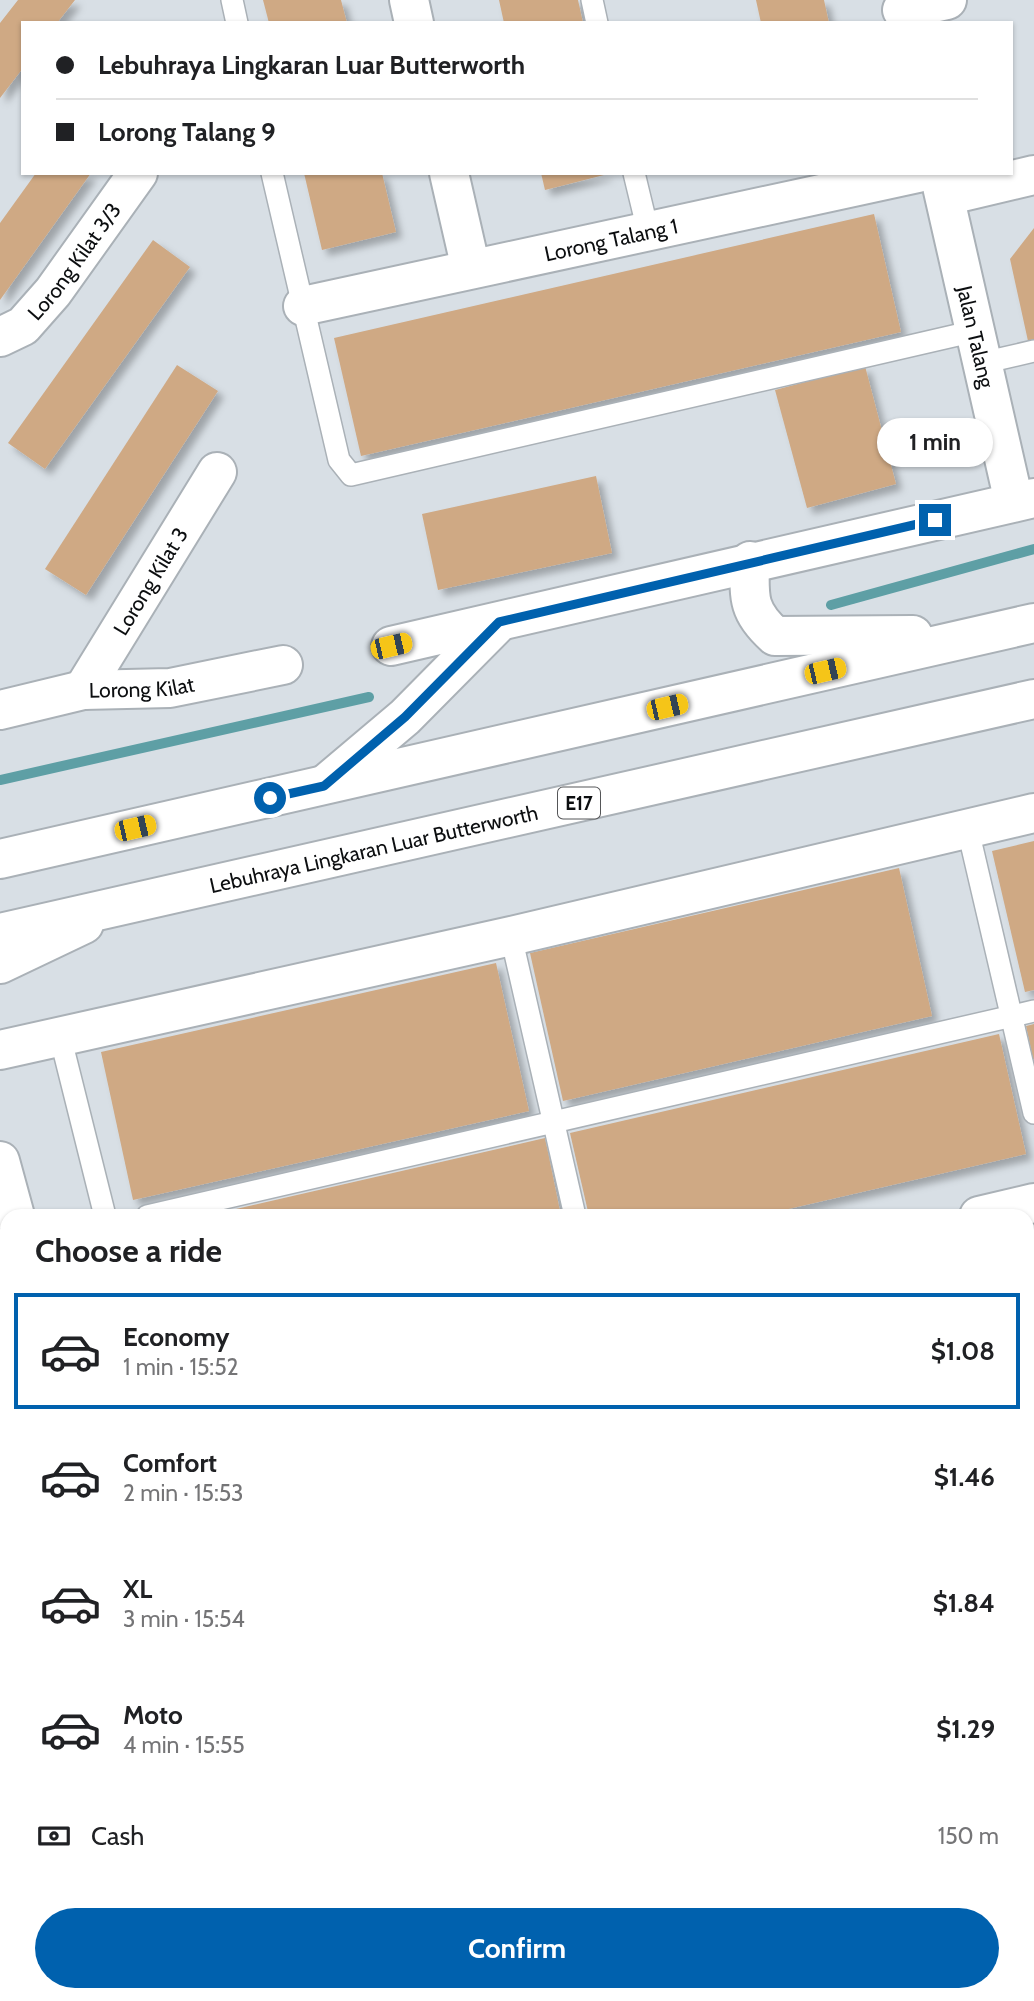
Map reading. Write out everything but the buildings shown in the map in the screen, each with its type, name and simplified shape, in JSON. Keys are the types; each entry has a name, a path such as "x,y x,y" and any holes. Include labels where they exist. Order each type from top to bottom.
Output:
{"main road":[{"path":"409,0 414,21"},
{"path":"902,11 947,0"},
{"name":"Lorong Kilat 3/3","path":"0,337 23,326 53,292 137,175"},
{"path":"449,175 471,269"},
{"name":"Lorong Talang 1","path":"303,306 648,231 934,181 1034,176"},
{"name":"Jalan Talang","path":"934,181 978,347 1024,500"},
{"name":"Lorong Kilat 3","path":"83,690 217,472"},
{"path":"391,646 750,561 1024,500"},
{"path":"750,561 749,601 759,622 775,636 983,634"},
{"path":"324,786 405,717 499,622"},
{"path":"0,859 1034,623"},
{"name":"Lorong Kilat","path":"0,710 83,690 170,688 282,665"},
{"name":"Lebuhraya Lingkaran Luar Butterworth","path":"0,933 1034,699"},
{"path":"0,1050 511,936 1034,813"},
{"path":"0,964 17,953 124,906"},
{"path":"0,1161 13,1209"},
{"path":"1010,1209 1034,1203"}],"lane":[{"path":"232,0 237,21"},
{"path":"592,0 597,21"},
{"path":"272,175 339,460 351,474 978,347 1034,351"},
{"path":"634,175 648,231"},
{"path":"968,830 1034,1113"},
{"path":"511,936 573,1209"},
{"path":"178,1209 1034,1011"},
{"path":"60,1037 103,1209"}],"waterway":[{"path":"831,605 1034,549"},
{"path":"0,780 369,697"}],"route":[{"path":"270,798 324,786 405,717 499,622 750,561 935,520"}]}
